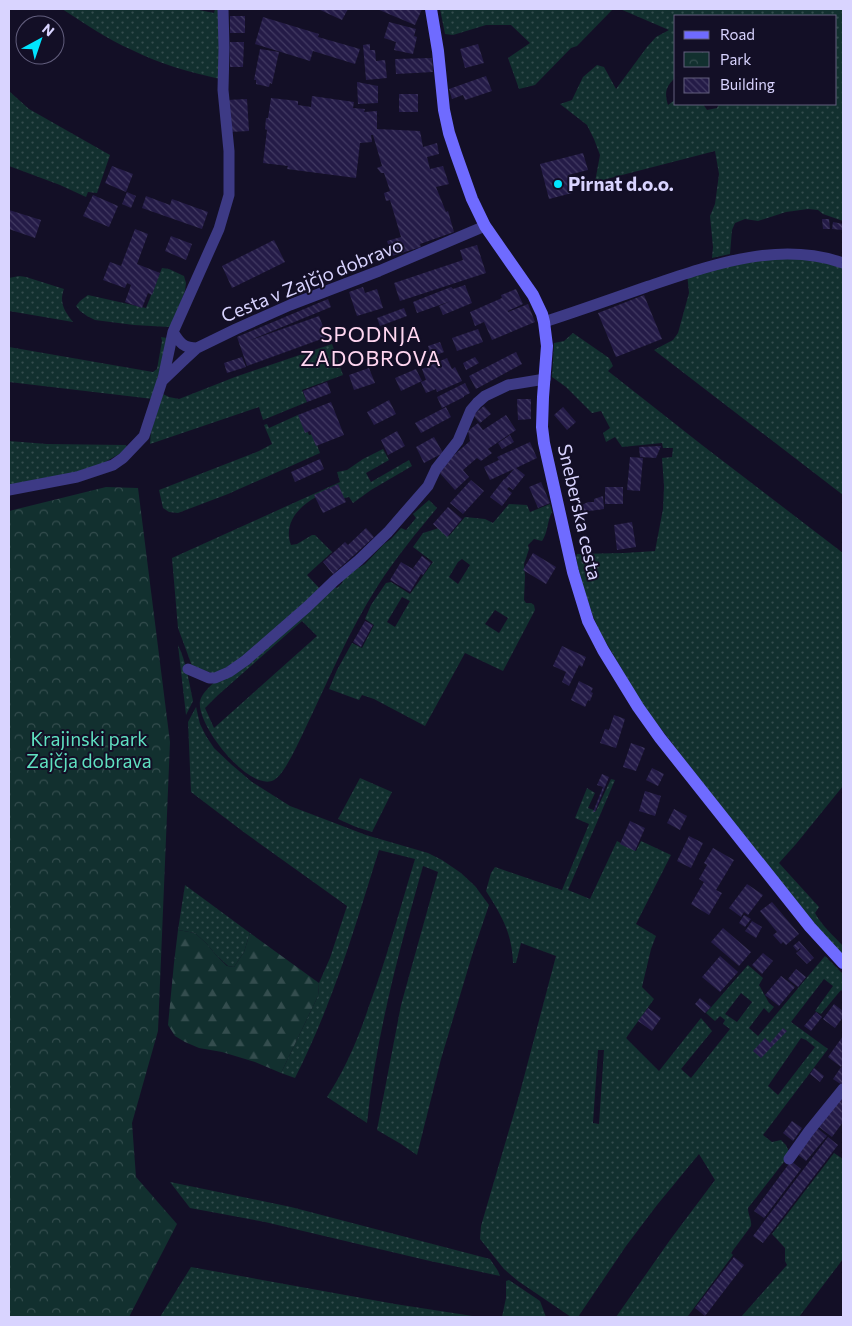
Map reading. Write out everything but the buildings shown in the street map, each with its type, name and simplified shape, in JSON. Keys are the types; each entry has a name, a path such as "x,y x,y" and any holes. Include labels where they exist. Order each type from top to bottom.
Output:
{"street":[{"name":"Cesta v Zajčjo dobravo","path":"9,490 77,477 113,464 123,458 144,436 162,381 173,332 219,229 229,195 228,151 223,90 223,9"},
{"name":"Sneberska cesta","path":"431,9 448,128 472,199 485,226 533,295 542,314 547,346 542,427 547,460 583,607 596,637 638,707 673,755 810,927 843,963"},
{"name":"Cesta v Zajčjo dobravo","path":"162,381 184,358 197,348 236,329 290,305 379,271 485,226"},
{"path":"544,322 706,267 744,258 784,254 827,258 843,263"},
{"path":"173,332 185,346 197,348"},
{"path":"188,669 209,678 215,678 229,672 246,660 388,532 428,486 436,468 458,441 471,410 477,403 485,396 508,385 544,379"},
{"path":"789,1159 843,1089"}],"green space":[{"path":"62,9 194,9 214,13 215,9 220,9 220,79 175,67 143,55 105,36"},
{"path":"440,9 613,9 535,85 519,89 508,58 530,43 511,25 486,25 453,35 445,34"},
{"path":"620,9 843,9 843,221 823,214 818,210 808,209 786,212 758,221 745,219 735,223 732,230 730,254 712,258 713,247 710,216 715,204 719,174 715,151 595,182 600,155 594,139 587,125 560,104 572,100 583,77 597,65 604,67 616,89 656,37 669,30"},
{"path":"9,91 29,109 110,155 97,193 88,192 86,197 9,166"},
{"path":"754,255 843,262 843,495 654,350 673,340 678,333 689,293 687,273"},
{"path":"162,268 184,276 186,283 185,291 172,325 169,327 95,320 80,311 76,306 88,295 146,308"},
{"path":"19,276 64,289 63,306 73,322 9,311 9,278"},
{"path":"573,333 609,358 613,366 608,371 843,553 843,786 779,863 819,907 815,913 824,926 843,946 843,955 813,922 643,705 600,632 593,616 581,580 577,554 655,551 663,509 662,458 672,457 673,448 663,448 662,443 622,447 615,437 606,442 603,433 610,428 601,411 592,413 566,387 552,377 554,343 564,341"},
{"path":"161,337 167,338 153,399 9,382 9,347 153,372 157,369"},
{"path":"332,344 343,375 302,390 307,402 263,420 259,407 150,444 151,430 163,394 179,399 235,377"},
{"path":"300,414 309,435 313,434 320,453 228,494 178,513 169,512 163,508 159,490 259,451 272,444 264,425 267,424 269,428"},
{"path":"9,441 47,444 126,445 128,449 93,469 9,485"},
{"path":"383,449 389,460 366,473 371,482 409,460 412,466 353,503 349,497 340,499 316,497 298,511 291,523 289,537 291,545 315,535 332,552 307,575 321,590 244,657 215,674 192,666 178,628 172,558 340,482 337,472 347,470"},
{"name":"Krajinski park Zajčja dobrava","path":"106,487 138,488 170,742 158,1031 132,1123 136,1177 177,1224 129,1317 9,1317 9,511"},
{"path":"429,500 437,508 398,556 357,621 283,771 274,780 264,781 252,777 239,767 215,740 201,712 200,701 202,695 216,681 333,586 337,588 343,582 340,579 365,564 401,528 406,530 416,518 413,514","holes":["302,621 317,636 214,728 205,708 217,696"]},
{"path":"509,504 527,505 530,512 550,504 552,512 544,538 542,541 534,539 528,545 529,549 524,564 524,600 526,603 534,605 535,610 503,671 465,653 425,726 374,699 362,695 359,700 329,689 352,643 362,648 374,625 365,619 371,605 386,583 391,582 410,594 433,562 413,547 423,533 439,528 449,536 465,517 485,519 493,523","holes":["462,559 470,565 458,584 449,577","402,597 410,601 395,627 387,622","495,610 508,618 499,633 485,624"]},
{"path":"178,645 185,665 193,701 186,715"},
{"path":"196,707 200,724 214,748 252,782 290,806 366,835 428,853 442,860 461,873 475,886 489,905 441,1059 417,1155 377,1130 401,1005 438,872 423,866 382,1026 367,1123 327,1097 346,1064 360,1030 382,970 415,859 379,850 340,972 314,1037 295,1078 281,1073 318,996 319,983 330,958 347,906 191,792 188,722"},
{"path":"360,778 392,792 372,832 338,819"},
{"path":"611,779 615,780 568,890 590,899 617,841 636,851 641,841 671,855 636,924 656,936 642,987 654,999 626,1038 659,1071 701,1018 712,1031 681,1069 691,1078 730,1029 723,1024 725,1020 720,1016 715,1021 706,1013 748,965 763,978 759,985 769,1003 774,1007 769,1013 764,1008 749,1028 758,1036 825,956 843,974 843,992 841,990 821,1014 815,1011 833,986 824,979 791,1022 828,1049 763,1135 772,1142 781,1140 786,1145 790,1154 748,1208 751,1226 731,1253 733,1255 688,1317 616,1317 715,1180 699,1154 626,1246 578,1317 571,1317 518,1281 504,1269 480,1239 481,1226 519,1096 556,956 521,943 516,963 513,963 511,943 505,925 486,891 491,873 495,867 562,890 589,824 575,818 587,788 595,793 588,808 596,811","holes":["741,993 752,1002 737,1022 725,1014","801,1038 815,1047 778,1095 768,1086","598,1050 604,1050 599,1124 593,1123"]},
{"path":"185,885 250,933 244,952 234,967 228,966 195,933 178,930"},
{"path":"178,930 195,933 227,966 234,967 244,952 250,933 319,983 318,996 281,1073 255,1062 222,1052 199,1048 175,1036 168,1025"},
{"path":"834,1153 843,1159 843,1259 799,1317 741,1317 787,1265 785,1261 785,1248 772,1234"},
{"path":"170,1182 291,1207 490,1259 500,1276 265,1222 190,1208"},
{"path":"191,1267 395,1304 479,1317 160,1317"},
{"path":"509,1280 540,1301 546,1317 502,1317 506,1298 506,1281"}],"place":[{"name":"Pirnat d.o.o.","path":"558,184"}],"district":[{"name":"SPODNJA ZADOBROVA","path":"371,347"}]}
